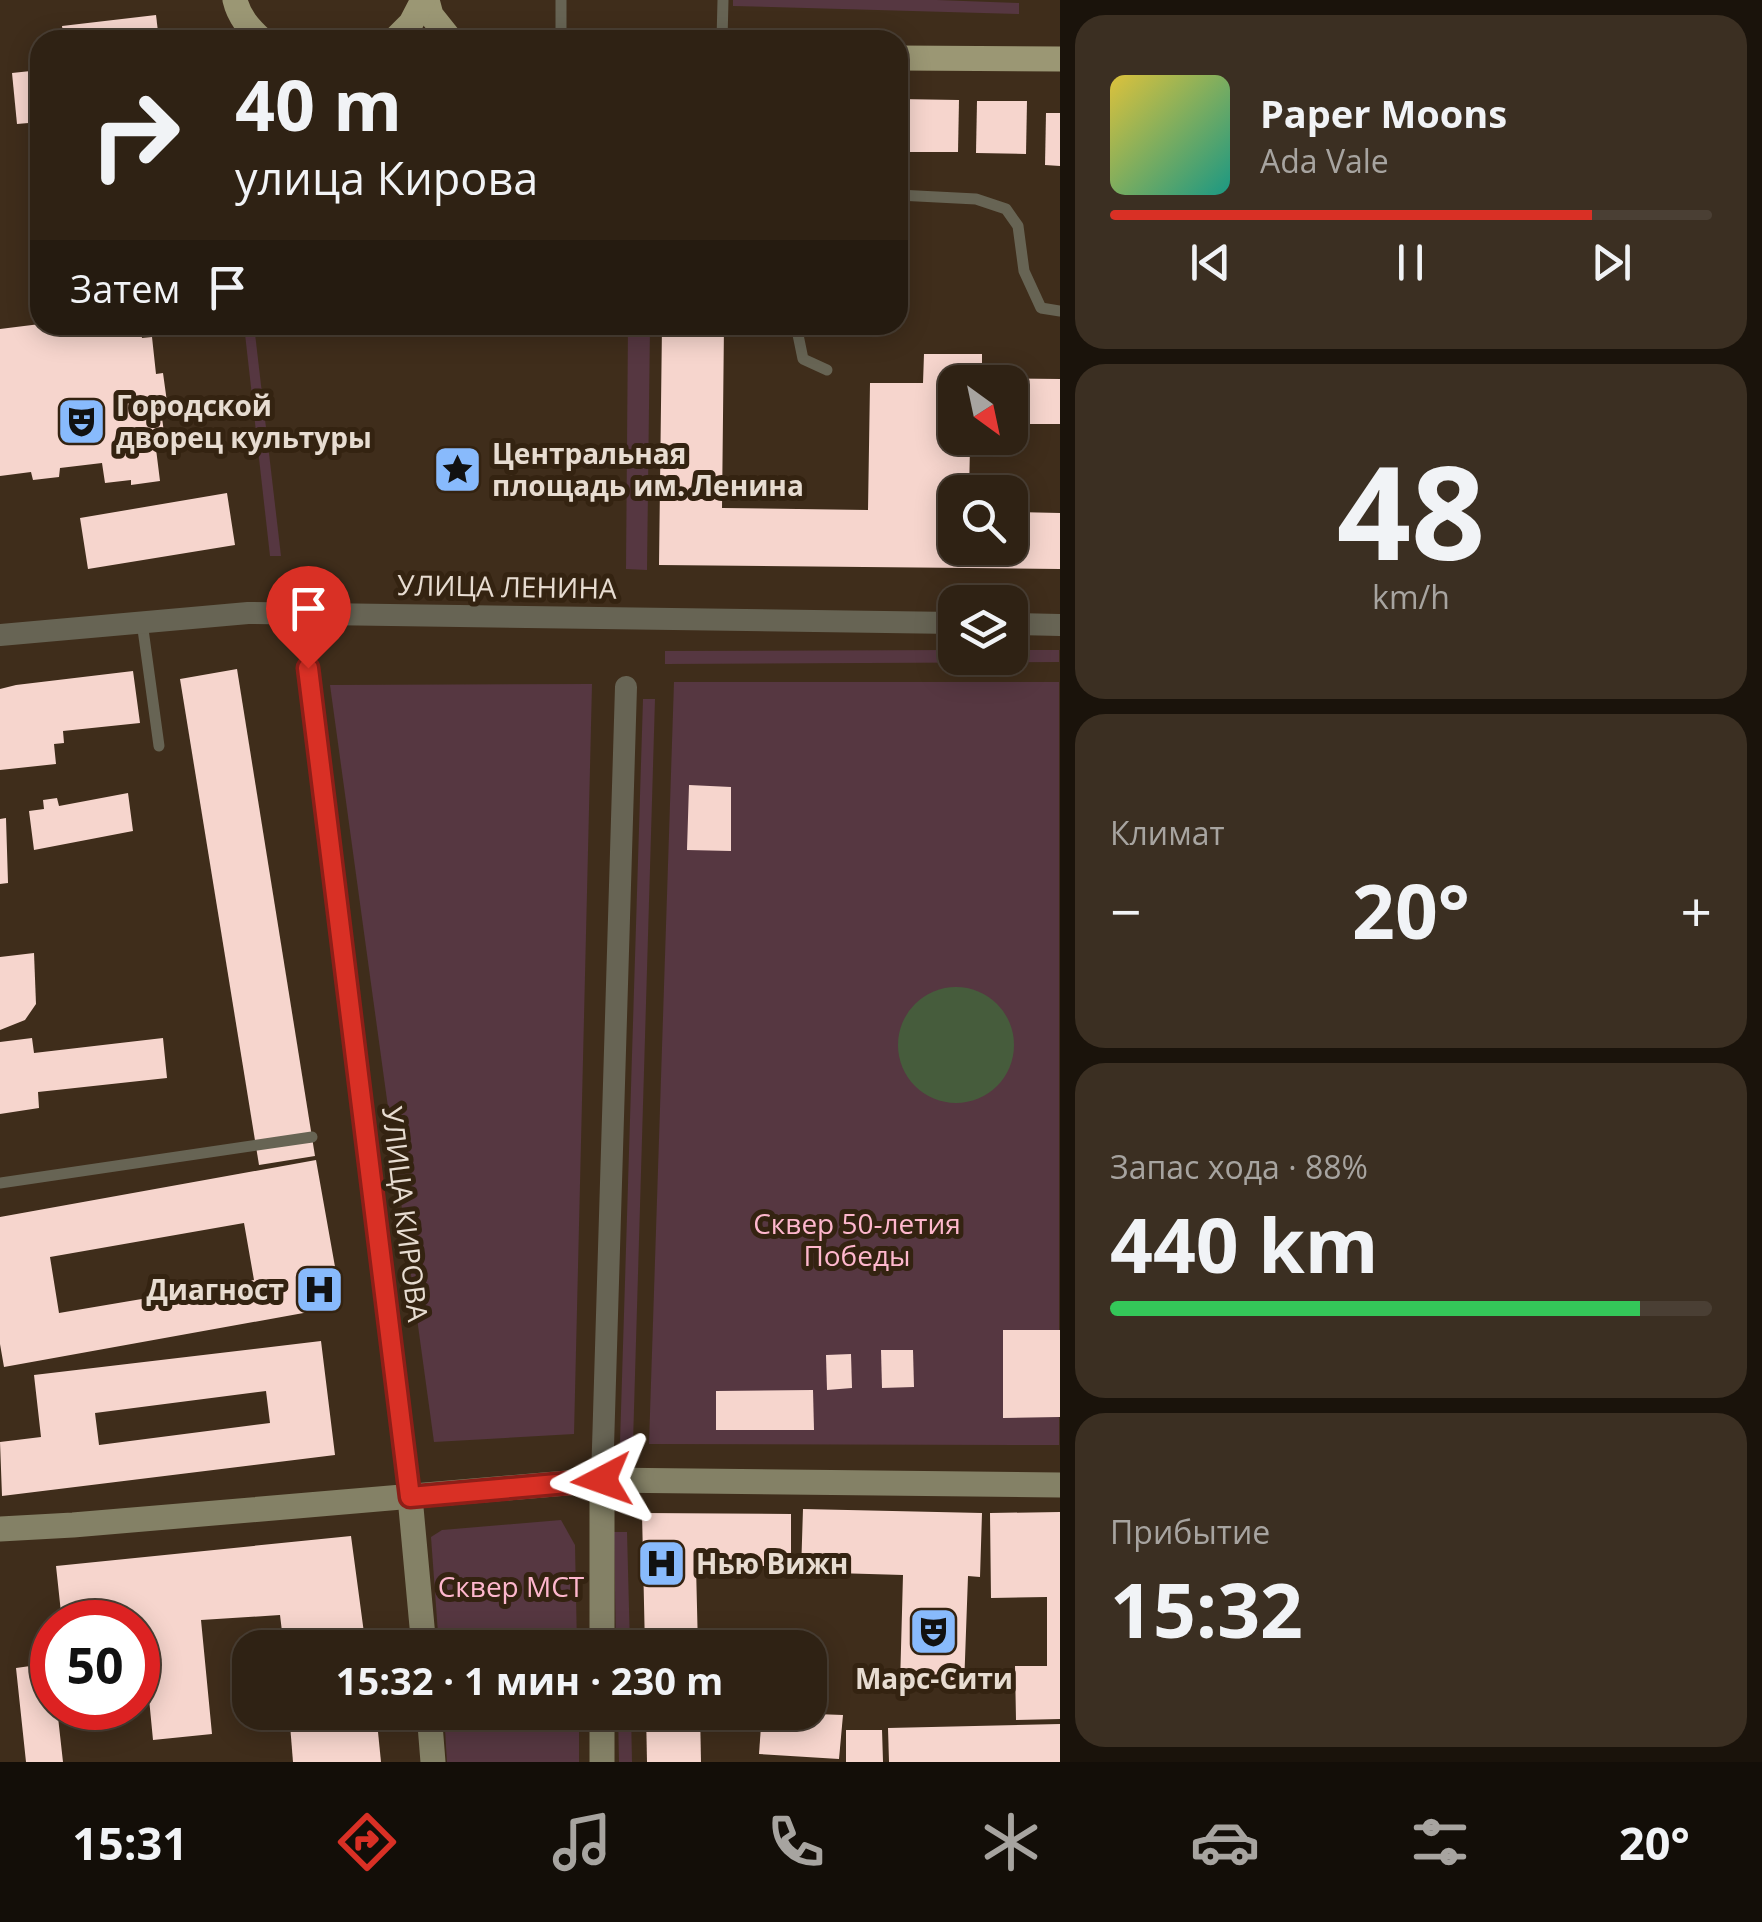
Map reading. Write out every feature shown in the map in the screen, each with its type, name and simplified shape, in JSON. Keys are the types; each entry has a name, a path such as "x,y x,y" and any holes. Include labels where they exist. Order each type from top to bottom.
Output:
{"main road":[{"path":"235,0 252,30"},
{"path":"404,30 425,0"},
{"path":"425,0 444,30"},
{"path":"908,58 1060,58"},
{"path":"602,1480 602,1630"},
{"path":"0,1529 602,1480 1060,1485"},
{"name":"УЛИЦА КИРОВА","path":"410,1497 422,1630"},
{"path":"431,1730 434,1762"},
{"path":"602,1730 602,1762"}],"street":[{"name":"УЛИЦА ЛЕНИНА","path":"0,635 248,613 938,623"},
{"path":"1028,624 1060,625"},
{"name":"УЛИЦА КИРОВА","path":"308,668 410,1497"},
{"path":"602,1480 626,687"}],"lane":[{"path":"561,30 562,0"},
{"path":"722,30 723,0"},
{"path":"908,196 976,199 1006,208 1018,226 1024,271 1041,308 1060,311"},
{"path":"798,335 803,360 828,370"},
{"path":"142,622 159,746"},
{"path":"0,1183 312,1136"}],"green space":[{"path":"733,0 1019,3 1019,14 733,6"},
{"path":"245,335 255,335 281,556 270,556"},
{"path":"628,335 650,335 647,570 626,569"},
{"path":"938,650 938,663 665,664 665,651"},
{"path":"1028,650 1059,650 1059,662 1028,662"},
{"name":"Сквер 50-летия Победы","path":"674,682 1059,682 1059,1445 649,1444"},
{"path":"592,684 574,1434 434,1442 330,685"},
{"path":"643,699 655,699 633,1443 620,1443"},
{"name":"Сквер МСТ","path":"561,1520 575,1545 577,1630 438,1630 431,1537 442,1530"},
{"path":"614,1532 627,1532 630,1630 616,1630"},
{"path":"445,1730 579,1730 579,1762 447,1762"},
{"path":"618,1730 631,1730 632,1762 619,1762"}],"shaded area":[{"path":"956,987 978,991 997,1004 1010,1023 1014,1045 1010,1067 997,1086 978,1099 956,1103 934,1099 915,1086 902,1067 898,1045 902,1023 915,1004 934,991"}],"building":[{"path":"156,15 158,30 63,30 62,26"},
{"path":"30,71 30,123 17,124 12,73"},
{"path":"908,99 959,100 958,152 908,152"},
{"path":"977,101 1027,101 1026,154 976,153"},
{"path":"1046,113 1060,113 1060,166 1045,165"},
{"name":"Городской дворец культуры","path":"30,325 30,335 152,337 156,374 163,373 167,402 160,403 165,440 155,441 160,481 105,483 102,463 60,468 59,477 33,480 31,472 0,476 0,329"},
{"path":"662,335 724,335 722,508 868,510 870,383 923,383 924,354 982,354 982,365 938,365 938,455 970,455 969,475 938,475 938,565 1028,565 1028,512 1060,513 1060,569 659,565"},
{"path":"1028,379 1060,379 1060,424 1028,424"},
{"path":"227,493 235,545 88,569 80,518"},
{"path":"237,669 315,1156 259,1165 180,679"},
{"path":"133,671 140,723 63,731 64,743 54,744 56,764 0,770 0,689"},
{"path":"689,785 731,787 731,851 687,850"},
{"path":"128,793 133,831 34,850 29,811 44,809 43,800 57,798 59,806"},
{"path":"6,818 8,883 0,884 0,819"},
{"path":"34,953 36,1004 25,1020 0,1030 0,957"},
{"path":"32,1038 34,1053 163,1038 167,1078 38,1092 39,1108 0,1114 0,1042"},
{"path":"316,1160 342,1306 4,1367 0,1344 0,1217","holes":["244,1223 254,1280 59,1313 50,1257"]},
{"path":"1003,1330 1060,1330 1060,1417 1003,1418"},
{"path":"321,1341 335,1455 2,1496 0,1442 41,1437 34,1375","holes":["266,1391 270,1423 99,1445 95,1413"]},
{"path":"881,1350 913,1350 914,1387 882,1388"},
{"path":"851,1354 852,1388 827,1390 826,1355"},
{"path":"813,1390 814,1430 716,1430 716,1391"},
{"name":"Марс-Сити","path":"803,1509 982,1513 980,1577 968,1576 964,1687 900,1685 903,1575 801,1572"},
{"path":"1060,1512 1060,1719 1016,1720 1015,1666 1047,1666 1047,1597 991,1598 990,1513"},
{"path":"642,1513 791,1514 791,1566 696,1566 698,1630 645,1630"},
{"path":"351,1536 364,1630 282,1630 280,1615 201,1620 212,1734 153,1740 152,1730 160,1730 160,1600 60,1600 56,1566"},
{"path":"30,1666 30,1730 59,1730 63,1762 26,1762 16,1668"},
{"path":"827,1714 843,1715 839,1759 759,1754 761,1730 827,1730"},
{"path":"1060,1724 1060,1762 889,1762 888,1728"},
{"path":"290,1730 378,1730 381,1762 293,1762"},
{"path":"646,1730 700,1730 701,1762 647,1762"},
{"path":"846,1730 882,1730 883,1762 846,1762"}],"place":[{"name":"Городской дворец культуры","path":"81,421"},
{"name":"Центральная площадь им. Ленина","path":"457,469"},
{"name":"Диагност","path":"319,1289"},
{"name":"Нью Вижн","path":"661,1563"},
{"name":"Марс-Сити","path":"934,1631"}],"route":[{"path":"308,668 410,1497 602,1480"}]}
